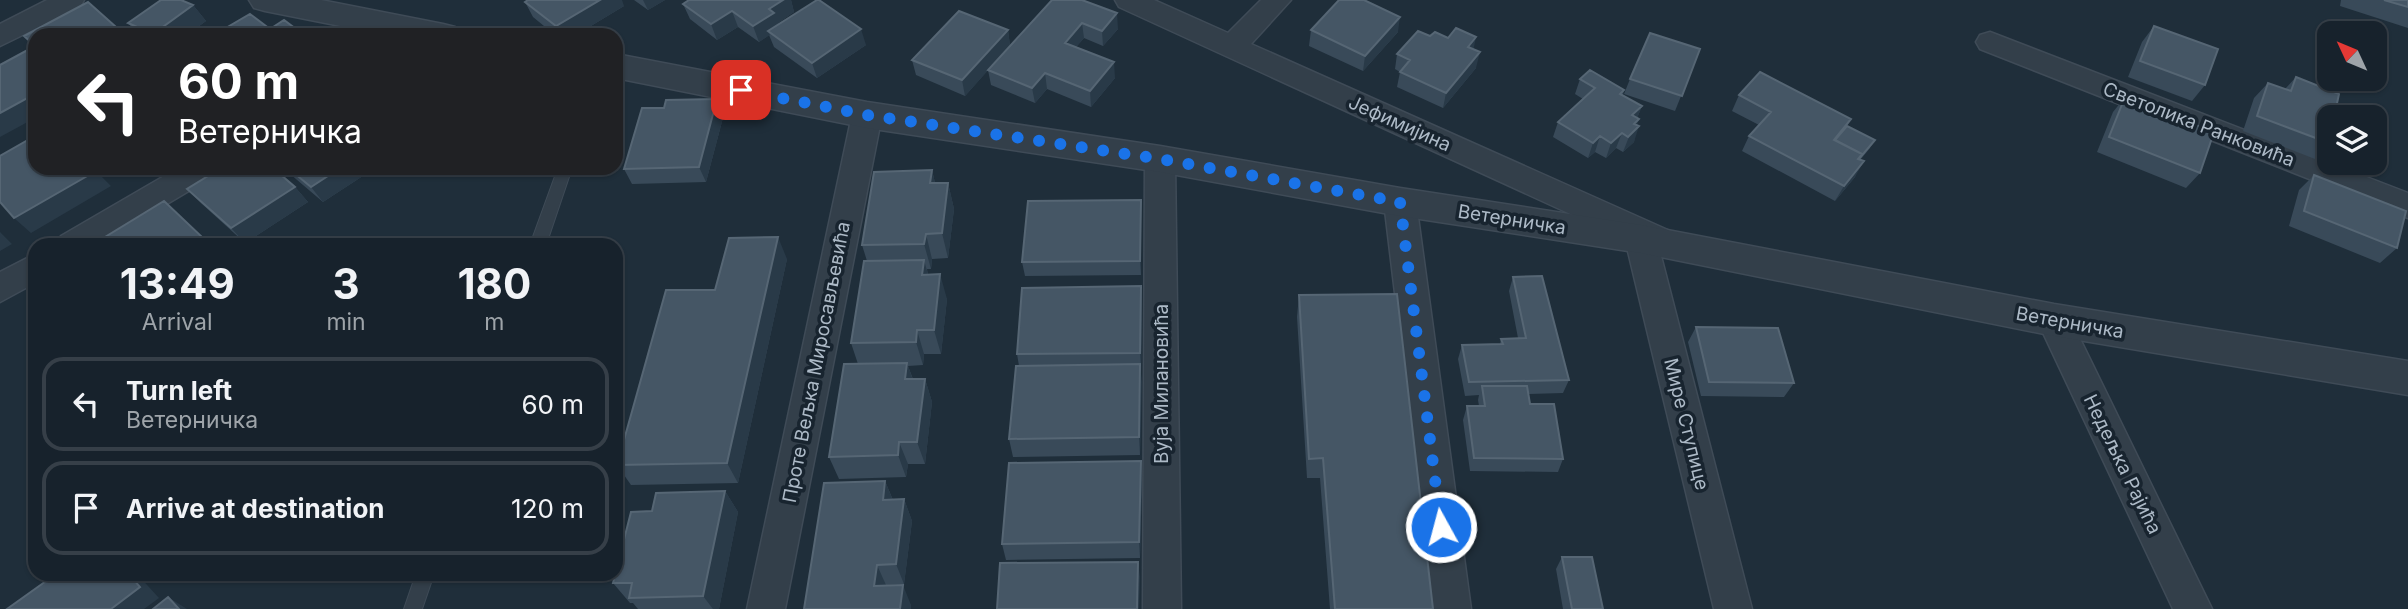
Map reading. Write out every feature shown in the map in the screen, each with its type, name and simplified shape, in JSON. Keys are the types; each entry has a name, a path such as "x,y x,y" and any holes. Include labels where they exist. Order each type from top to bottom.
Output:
{"street":[{"path":"0,36 69,0"},
{"path":"265,0 398,28"},
{"name":"Јефимијина","path":"1129,0 1656,242"},
{"path":"1231,47 1277,0"},
{"name":"Светолика Ранковића","path":"1990,42 2408,206"},
{"name":"Ветерничка","path":"623,67 867,115 1160,159 1400,202 1656,242 2054,320 2408,378"},
{"name":"Проте Вељка Миросављевића","path":"766,609 867,115"},
{"name":"Вуја Милановића","path":"1160,159 1161,609"},
{"path":"84,238 191,175"},
{"path":"1400,202 1452,609"},
{"name":"Мире Ступице","path":"1656,242 1733,609"},
{"path":"0,289 28,271"},
{"name":"Недељка Рајића","path":"2054,320 2193,609"}],"lane":[{"path":"540,238 563,175"},
{"path":"413,609 423,581"}],"building":[{"path":"161,0 181,0 193,5 161,28 139,28 128,23"},
{"path":"600,0 556,26 525,2"},
{"path":"689,0 783,0 769,9 774,13 753,26 732,11 711,24 683,4"},
{"path":"817,0 861,29 812,63 768,31"},
{"path":"1052,0 1082,0 1117,13 1102,31 1082,23 1065,43 1114,62 1090,91 1045,73 1032,88 988,70"},
{"path":"1339,0 1364,0 1400,17 1365,56 1311,30"},
{"path":"2384,0 2408,0 2408,7"},
{"path":"88,2 117,28 39,28"},
{"path":"959,11 1008,30 962,80 912,60"},
{"path":"250,14 269,28 226,28"},
{"path":"284,20 295,28 272,28"},
{"path":"2154,26 2218,49 2205,85 2140,61"},
{"path":"1456,28 1476,37 1468,47 1480,52 1446,93 1400,72 1410,60 1397,54 1418,31 1430,36 1435,32 1448,38"},
{"path":"1650,33 1700,49 1682,96 1630,79"},
{"path":"28,50 28,98 0,113 0,65"},
{"path":"1590,70 1624,90 1620,94 1642,106 1632,115 1639,119 1634,124 1639,126 1628,137 1622,133 1611,143 1600,136 1593,143 1558,122 1595,88 1580,79"},
{"path":"1760,72 1851,119 1834,140 1862,154 1858,159 1864,161 1844,186 1749,136 1771,112 1739,95"},
{"path":"2296,77 2317,85 2317,91 2339,94 2337,105 2317,105 2317,138 2257,116 2268,83 2291,91"},
{"path":"2125,97 2214,132 2200,173 2109,137"},
{"path":"717,99 699,167 624,169 642,108 664,108 666,100"},
{"path":"1847,126 1875,140 1859,159 1862,154 1835,140"},
{"path":"28,140 28,175 89,175 14,218 0,202 0,156"},
{"path":"932,170 930,183 948,183 942,233 926,234 924,244 862,245 874,172"},
{"path":"210,175 281,175 295,187 231,228 187,189"},
{"path":"296,175 329,175 311,187"},
{"path":"2314,175 2406,211 2397,248 2304,211"},
{"path":"1141,200 1140,261 1022,262 1028,201"},
{"path":"164,201 202,237 200,238 103,238"},
{"path":"778,237 727,463 623,465 623,444 666,290 715,290 729,238"},
{"path":"924,260 922,275 940,274 934,330 917,330 916,342 851,343 864,261"},
{"path":"1542,276 1569,380 1469,382 1462,345 1503,344 1501,339 1526,338 1513,277"},
{"path":"1141,286 1140,353 1017,354 1022,288"},
{"path":"1397,294 1433,609 1335,609 1323,458 1309,459 1299,295"},
{"path":"1696,327 1778,328 1794,383 1709,382"},
{"path":"907,363 905,379 925,379 917,442 899,442 898,455 829,457 844,364"},
{"path":"1140,364 1139,437 1009,439 1016,366"},
{"path":"1482,386 1527,386 1530,404 1554,404 1563,459 1474,458 1467,406 1485,406"},
{"path":"1141,461 1139,542 1002,544 1009,463"},
{"path":"885,481 883,500 904,499 896,564 877,565 874,586 903,585 900,609 804,609 824,483"},
{"path":"725,491 703,596 629,598 632,583 613,583 623,581 623,544 631,512 652,511 656,493"},
{"path":"1562,557 1592,557 1603,609 1572,609"},
{"path":"1138,562 1137,609 997,609 1000,563"},
{"path":"46,581 135,581 140,587 111,609 7,609"},
{"path":"168,597 179,609 153,609"}],"route":[{"path":"741,90 867,115 1160,159 1400,202 1441,527"}]}
